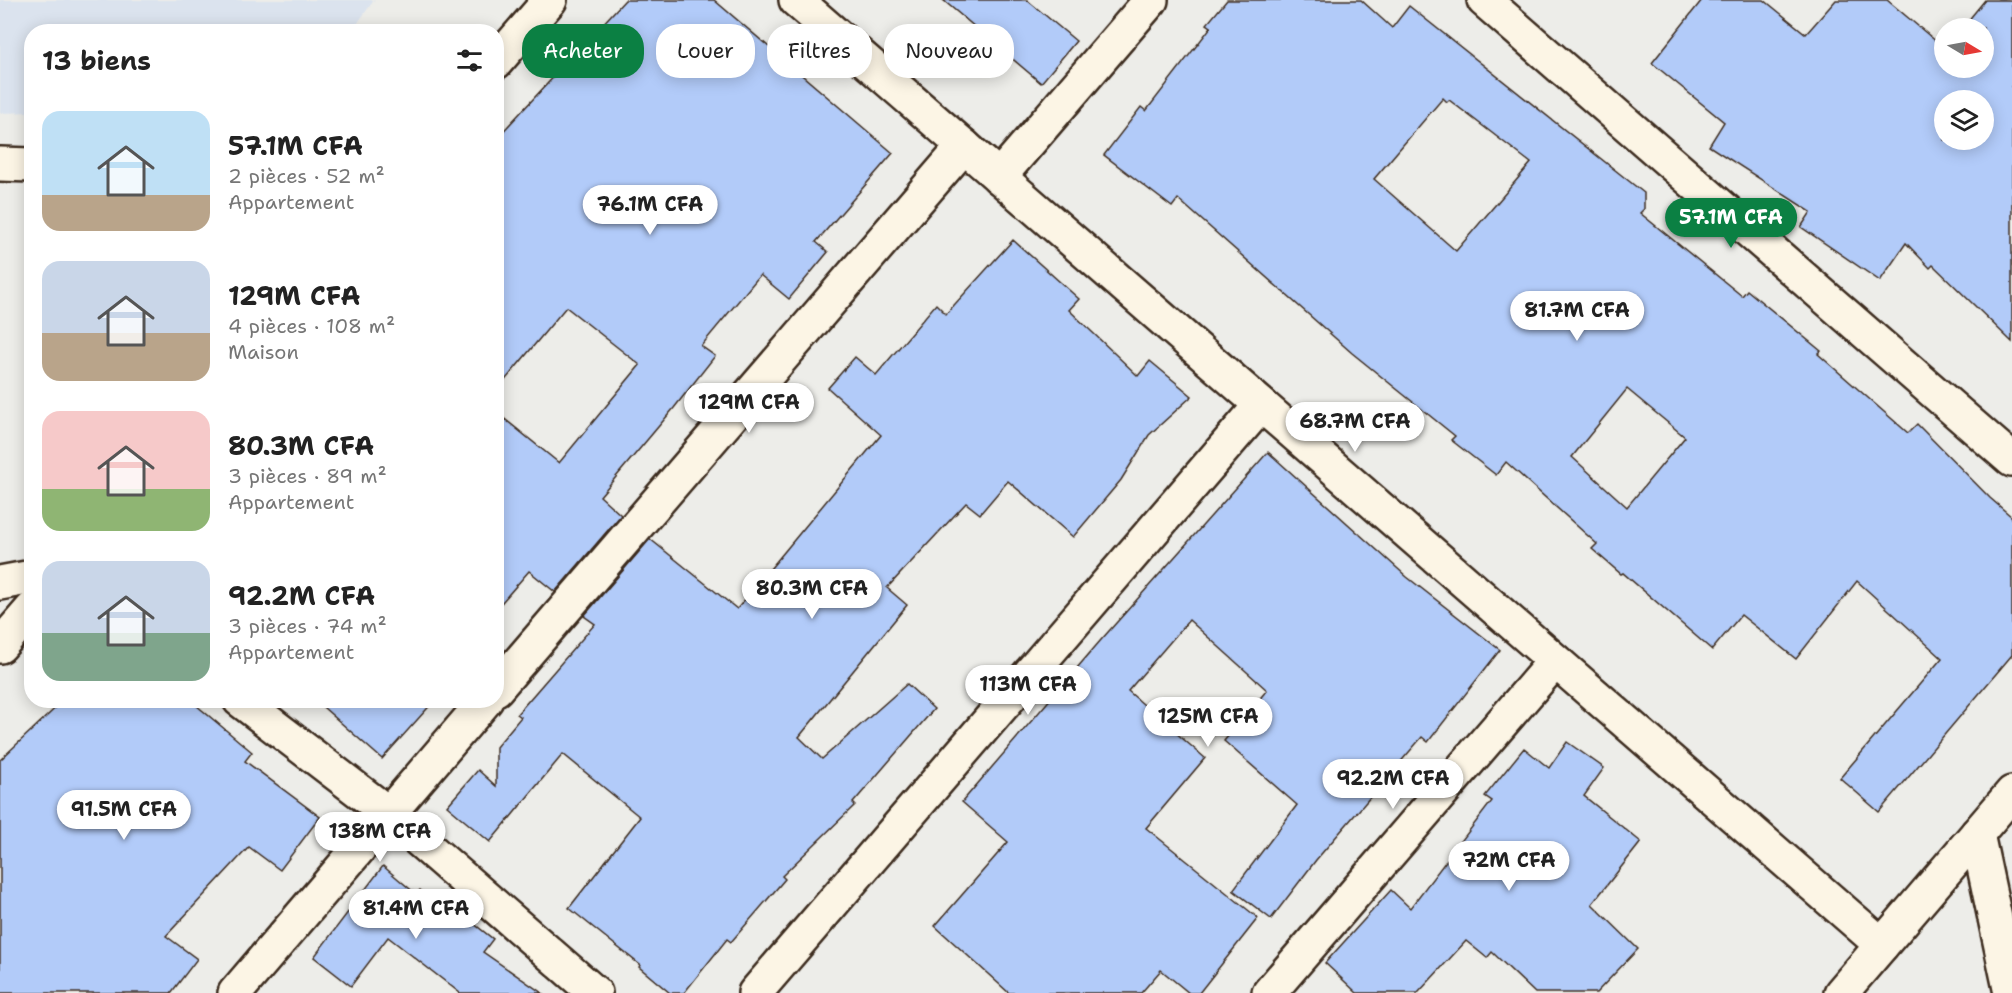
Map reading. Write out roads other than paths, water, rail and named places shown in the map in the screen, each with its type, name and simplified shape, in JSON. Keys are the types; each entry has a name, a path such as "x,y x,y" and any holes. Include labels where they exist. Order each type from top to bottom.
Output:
{"street":[{"path":"504,53 550,0"},
{"path":"796,0 1882,945"},
{"path":"999,177 1151,0"},
{"path":"1484,0 2012,460"},
{"path":"504,680 964,146"},
{"path":"0,164 24,165"},
{"path":"755,993 1262,405"},
{"path":"0,584 24,578"},
{"path":"0,646 24,618"},
{"path":"1269,993 1555,661"},
{"path":"251,708 389,813 595,993"},
{"path":"235,993 479,708"},
{"path":"1841,993 2012,794"},
{"path":"1977,834 2011,993"}]}
